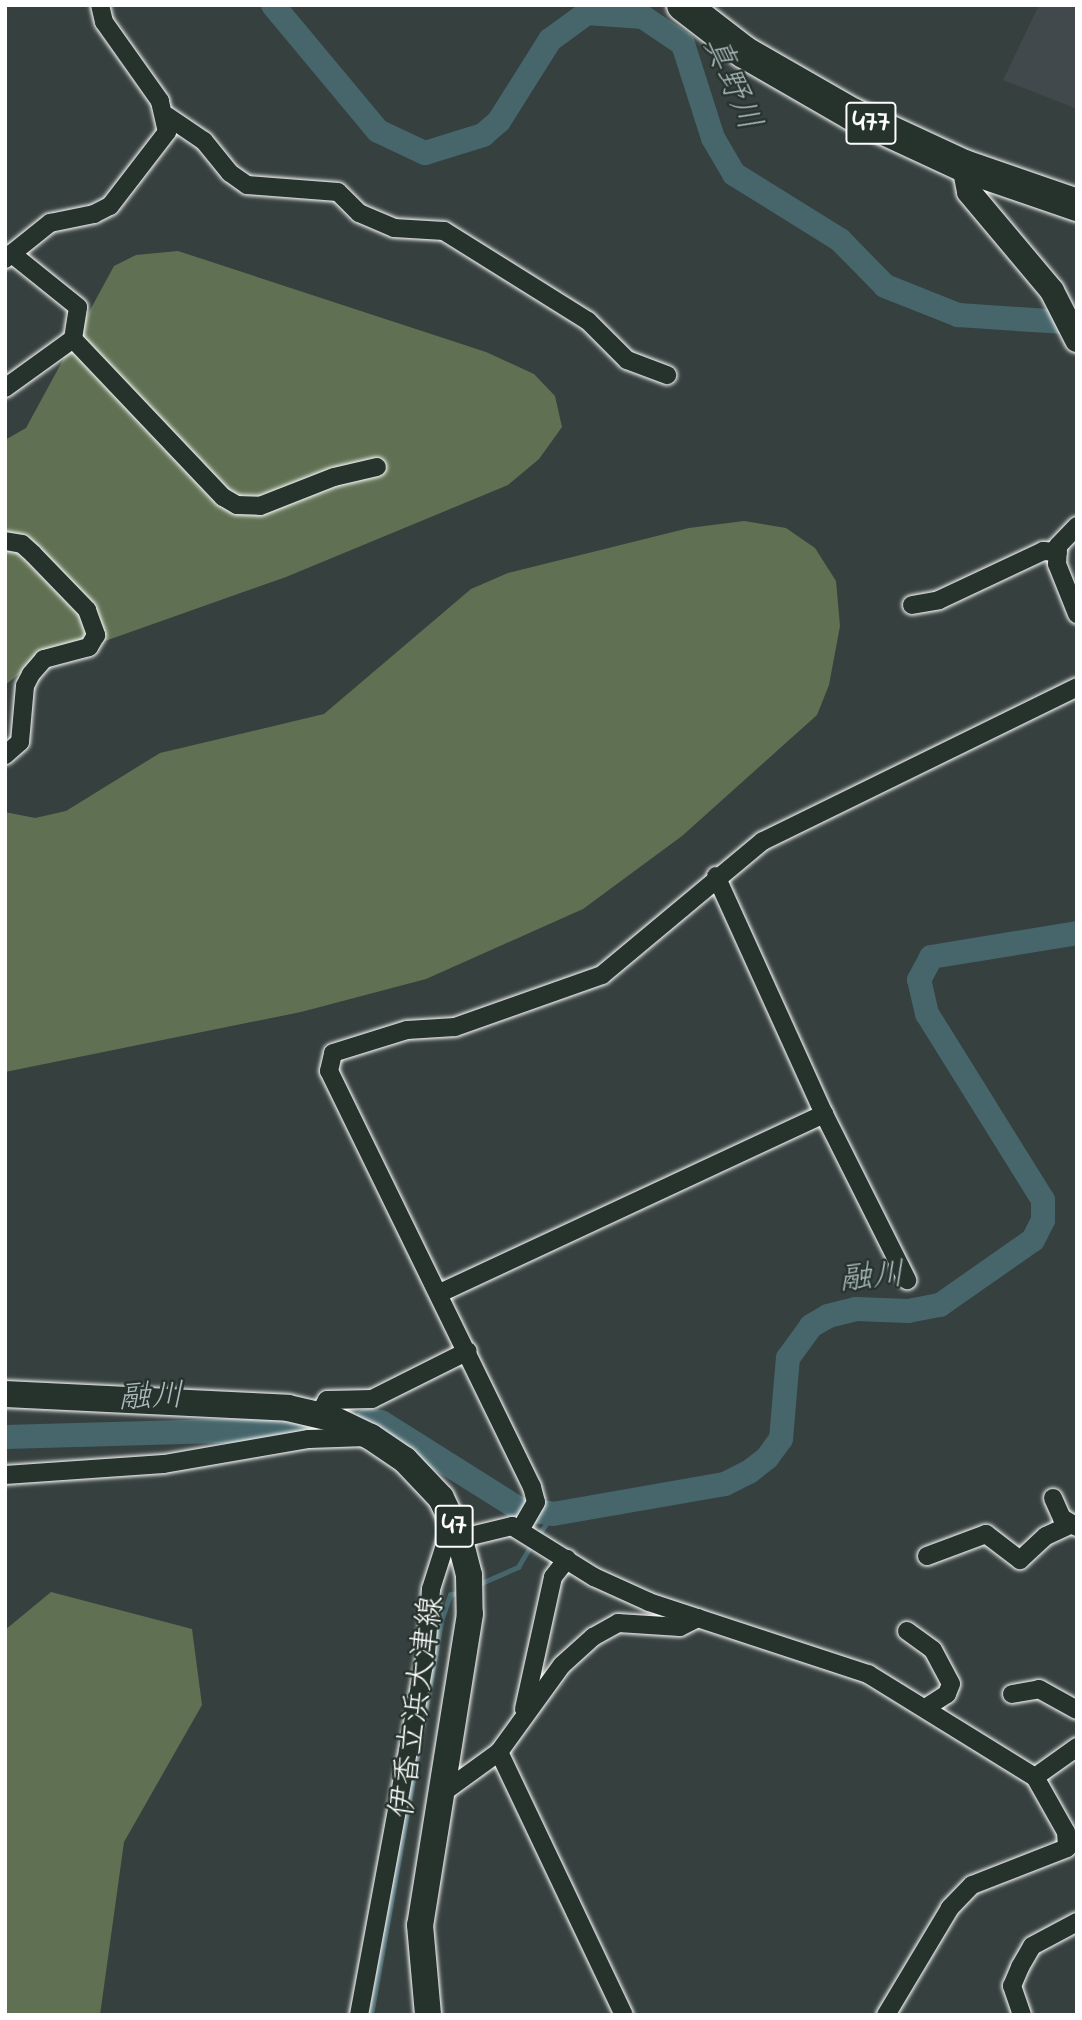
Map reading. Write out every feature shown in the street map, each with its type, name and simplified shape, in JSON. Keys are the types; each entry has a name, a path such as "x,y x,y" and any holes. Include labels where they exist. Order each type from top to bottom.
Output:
{"highway":[{"name":"477","path":"683,5 778,72 852,114 964,166 1077,205"}],"main road":[{"name":"伊香立浜大津線","path":"5,1394 245,1404 319,1415 371,1437 405,1460 441,1498 459,1536 469,1575 470,1614 420,1925 428,2015"}],"street":[{"path":"100,5 104,22 167,116 204,141 230,173 247,185 338,192 359,213 394,228 444,231 588,321 627,360 667,375"},
{"path":"5,388 73,339 78,307 9,257 50,223 110,206 167,132 167,116"},
{"path":"964,166 969,192 1052,291 1077,340"},
{"path":"73,339 223,497 237,505 260,506 334,477 377,467"},
{"path":"1077,526 1058,552 1057,564 1077,614"},
{"path":"5,541 22,544 87,610 96,635 89,647 44,659 31,674 25,686 20,742 5,755"},
{"path":"912,605 939,600 1043,551 1058,552"},
{"path":"520,1530 536,1502 532,1487 468,1351 329,1071 333,1054 407,1030 455,1027 603,975 716,876 763,841 1077,687"},
{"path":"716,876 824,1114 907,1280"},
{"path":"439,1293 824,1114"},
{"path":"319,1415 327,1400 372,1399 468,1351"},
{"path":"5,1475 164,1464 309,1439 371,1437"},
{"path":"1053,1498 1062,1518 1074,1525"},
{"path":"927,1556 986,1534 1020,1560 1046,1536 1074,1525"},
{"path":"359,2015 426,1653 431,1589 446,1542 459,1536 503,1526 520,1530 567,1559 649,1602 868,1674 927,1707 1035,1777 1073,1849 972,1885 950,1908 886,2015"},
{"path":"522,1720 553,1577 567,1559"},
{"path":"441,1794 499,1752 562,1665 593,1637 618,1623 680,1627 698,1618"},
{"path":"907,1631 933,1650 951,1684 947,1693 927,1707"},
{"path":"1012,1694 1039,1689 1077,1710"},
{"path":"1035,1777 1077,1746"},
{"path":"499,1752 624,2015"},
{"path":"1022,2015 1012,1986 1032,1946 1077,1922"}],"shaded area":[{"path":"1039,5 1077,5 1077,109 1003,80"}],"green space":[{"path":"178,251 486,352 534,374 555,396 562,427 539,459 508,485 286,577 26,669 5,685 5,440 26,428 114,266 136,255"},
{"path":"744,521 786,528 815,548 836,581 840,626 829,685 817,715 682,836 583,909 426,979 301,1012 5,1072 5,812 35,818 66,811 160,753 324,714 471,589 508,573 689,528"},
{"path":"51,1592 192,1629 202,1705 124,1842 100,2015 5,2015 5,1630"}],"waterway":[{"name":"真野川","path":"273,5 378,131 425,153 483,135 499,121 550,40 587,13 643,17 683,44 713,138 734,174 840,240 885,286 958,315 1077,323"},
{"name":"融川","path":"366,1421 381,1422 519,1509 553,1514 725,1484 749,1472 767,1458 781,1439 788,1358 811,1326 828,1316 856,1309 908,1311 940,1305 1033,1240 1043,1220 1043,1200 927,1014 919,980 931,957 1077,933"},
{"name":"融川","path":"5,1437 298,1429"},
{"path":"537,1537 553,1514"},
{"path":"477,1585 518,1567 532,1544"},
{"path":"371,2015 441,1621 450,1595 462,1591"}]}
